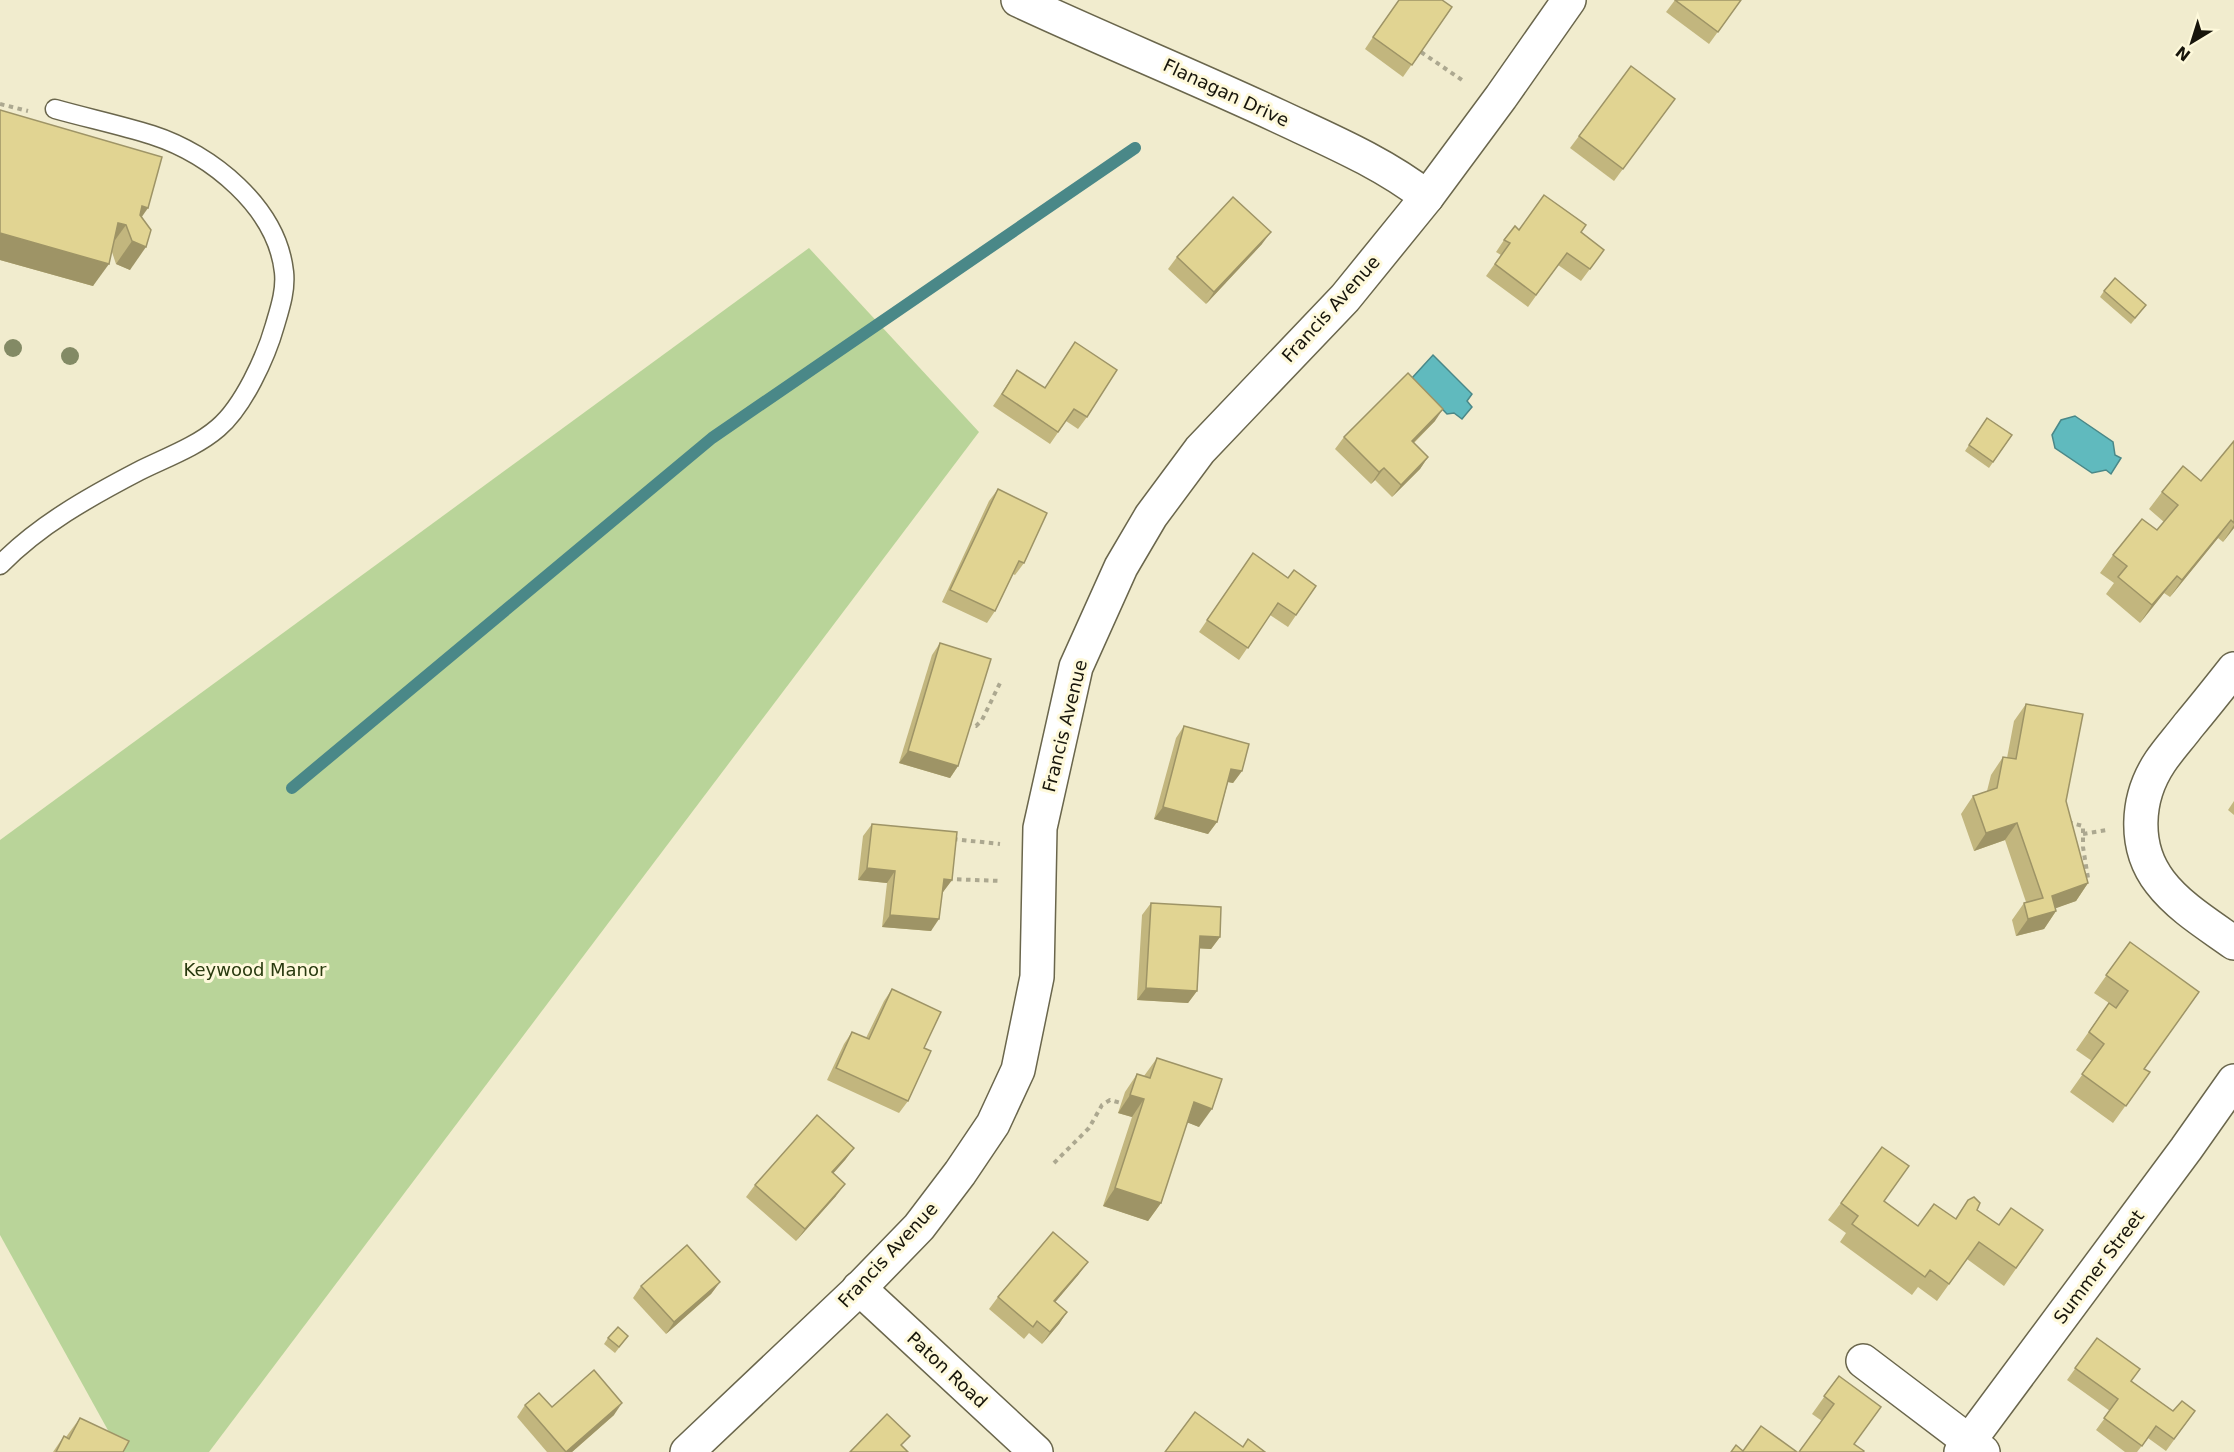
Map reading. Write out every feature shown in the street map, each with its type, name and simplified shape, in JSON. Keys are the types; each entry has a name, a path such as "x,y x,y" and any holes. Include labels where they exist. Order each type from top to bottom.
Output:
{"street":[{"name":"Flanagan Drive","path":"1018,0 1192,76 1356,152 1427,197"},
{"name":"Francis Avenue","path":"687,1452 920,1227 993,1124 1018,1070 1037,973 1040,828 1076,667 1122,567 1151,516 1200,450 1345,298 1427,197 1569,0"},
{"path":"2234,669 2160,762 2142,803 2140,824 2143,846 2150,866 2161,884 2192,913 2234,943"},
{"name":"Summer Street","path":"1971,1449 2234,1081"},
{"name":"Paton Road","path":"859,1288 1036,1452"},
{"path":"1863,1361 1971,1449"}],"lane":[{"path":"0,565 50,523 92,496 201,440 219,427 243,396 262,365 282,299 284,273 279,247 261,213 238,187 209,163 153,135 55,109"}],"path":[{"path":"1420,52 1462,80"},
{"path":"966,724 976,726 982,720 1000,684"},
{"path":"2064,821 2083,826 2083,850 2088,878"},
{"path":"2083,834 2110,830"},
{"path":"943,838 1000,844"},
{"path":"2073,853 2083,850"},
{"path":"944,878 1001,881"},
{"path":"1054,1163 1089,1128 1102,1105 1110,1100 1121,1103"}],"green space":[{"name":"Keywood Manor","path":"809,248 979,432 209,1452 120,1452 0,1235 0,840"}],"water":[{"path":"1433,355 1472,394 1467,401 1472,407 1462,419 1454,413 1447,414 1412,378"},
{"path":"2075,416 2113,442 2115,455 2121,458 2111,474 2106,470 2092,473 2055,448 2052,435 2061,420"}],"building":[{"path":"1399,0 1442,0 1452,7 1412,65 1373,37"},
{"path":"1675,0 1741,0 1718,32"},
{"path":"1631,66 1675,99 1623,169 1579,136"},
{"path":"0,110 162,157 148,208 142,206 140,215 151,230 146,247 132,241 126,225 118,223 109,264 0,233"},
{"path":"1544,195 1586,225 1581,232 1604,250 1590,269 1567,253 1536,295 1495,264 1510,243 1504,240 1515,226 1519,230"},
{"path":"1233,197 1271,232 1214,292 1177,257"},
{"path":"2115,278 2146,305 2135,318 2104,291"},
{"path":"1075,342 1117,370 1087,417 1074,409 1058,432 1002,394 1017,370 1045,388"},
{"path":"1408,373 1443,409 1412,441 1428,457 1401,485 1384,468 1379,472 1344,437"},
{"path":"1987,418 2012,435 1993,462 1969,445"},
{"path":"2234,441 2234,523 2231,520 2182,580 2177,576 2152,605 2118,577 2127,566 2113,555 2142,519 2157,530 2178,505 2162,492 2183,466 2201,481"},
{"path":"998,489 1047,513 1024,563 1019,561 995,611 950,590"},
{"path":"1253,553 1288,578 1294,570 1316,586 1296,615 1278,603 1248,648 1207,620"},
{"path":"940,643 991,659 958,766 908,751"},
{"path":"2026,704 2083,714 2066,801 2088,883 2052,896 2056,911 2028,919 2024,903 2043,898 2017,823 1986,833 1973,796 1997,788 2003,757 2016,759"},
{"path":"1184,726 1249,744 1242,771 1231,769 1217,822 1163,807"},
{"path":"872,824 957,832 952,880 944,879 939,919 890,915 895,871 867,868"},
{"path":"1151,903 1221,907 1220,937 1200,936 1197,991 1146,988"},
{"path":"2130,942 2199,992 2144,1069 2150,1072 2126,1106 2082,1074 2104,1044 2089,1032 2109,1003 2116,1008 2128,991 2106,975"},
{"path":"892,989 941,1012 924,1048 931,1051 908,1101 836,1068 852,1032 869,1039"},
{"path":"1157,1058 1222,1079 1212,1109 1194,1102 1161,1203 1115,1188 1144,1099 1130,1095 1137,1074 1150,1078"},
{"path":"817,1115 854,1148 832,1172 845,1184 805,1229 755,1185"},
{"path":"1882,1147 1909,1166 1884,1201 1918,1226 1934,1204 1956,1219 1968,1200 1974,1197 1980,1203 1977,1210 1999,1225 2011,1208 2043,1230 2016,1268 1979,1242 1949,1284 1930,1270 1925,1277 1852,1224 1858,1216 1841,1203"},
{"path":"1053,1232 1088,1262 1054,1301 1067,1312 1050,1332 1037,1321 1033,1327 998,1297"},
{"path":"687,1245 720,1282 674,1322 641,1286"},
{"path":"618,1327 628,1336 619,1347 608,1338"},
{"path":"2097,1338 2140,1369 2131,1381 2173,1411 2182,1401 2195,1411 2174,1439 2156,1426 2142,1446 2104,1418 2118,1399 2075,1368"},
{"path":"594,1370 622,1403 566,1452 525,1405 539,1393 552,1407"},
{"path":"1839,1376 1881,1407 1854,1444 1864,1451 1799,1452 1834,1404 1824,1396"},
{"path":"1195,1412 1243,1447 1248,1439 1265,1452 1165,1452"},
{"path":"887,1414 910,1436 901,1445 908,1452 850,1452"},
{"path":"80,1418 129,1441 123,1452 56,1452 64,1436 69,1439"},
{"path":"1761,1426 1797,1452 1731,1452 1736,1445 1743,1451"}],"waterway":[{"path":"292,788 712,438 1135,148"}]}
